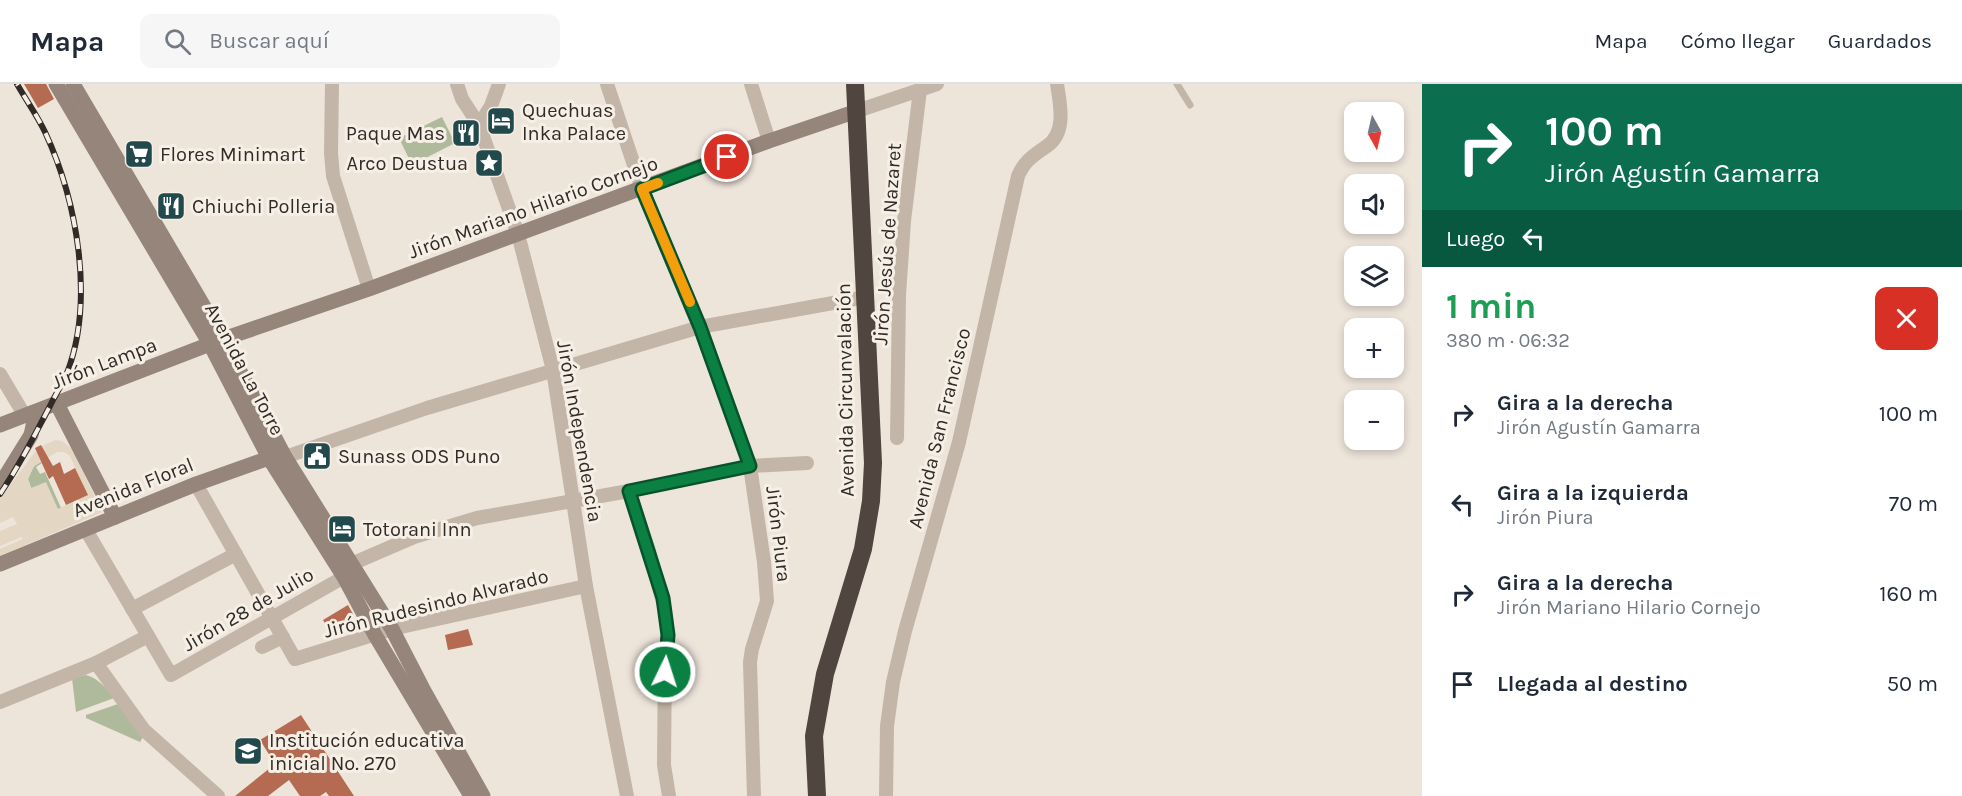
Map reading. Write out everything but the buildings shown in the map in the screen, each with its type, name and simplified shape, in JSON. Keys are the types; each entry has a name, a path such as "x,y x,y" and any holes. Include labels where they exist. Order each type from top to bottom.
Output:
{"highway":[{"name":"Avenida Circunvalación","path":"817,796 814,736 821,695 834,642 863,549 871,501 873,463 855,84"}],"main road":[{"name":"Avenida La Torre","path":"56,84 285,457 346,570 375,635 471,796"},
{"name":"Avenida La Torre","path":"73,84 216,342 269,458 346,570 392,629 483,796"},
{"name":"Jirón Mariano Hilario Cornejo","path":"216,342 369,289 769,141 857,111"},
{"name":"Jirón Lampa","path":"0,425 216,342"},
{"path":"57,404 115,517"},
{"path":"0,485 31,435 30,414"},
{"name":"Avenida Floral","path":"0,564 196,484 269,458 285,457"}],"street":[{"path":"332,84 333,176 369,289"},
{"name":"Jirón Independencia","path":"457,84 462,99 479,125 518,234 553,370 586,586 627,796"},
{"path":"479,125 491,106 499,84"},
{"name":"Jirón Piura","path":"607,84 642,189 700,327 750,466 767,594 750,662 754,796"},
{"path":"751,84 769,141"},
{"path":"857,111 937,84"},
{"name":"Avenida San Francisco","path":"886,796 887,726 893,682 905,632 959,442 1018,176 1029,158 1053,141 1059,126 1061,109 1057,84"},
{"name":"Jirón Jesús de Nazaret","path":"897,438 899,295 904,220 920,90"},
{"path":"285,457 427,408 700,327 866,297"},
{"path":"0,375 30,414"},
{"name":"Jirón 28 de Julio","path":"148,636 171,675 272,618 346,570 414,537 477,518 629,491 750,466 807,463"},
{"path":"196,484 283,637 262,647"},
{"path":"629,491 665,610 668,635 665,654 664,765 669,796"},
{"path":"0,702 96,663 148,636 86,530"},
{"path":"132,609 236,554"},
{"name":"Jirón Rudesindo Alvarado","path":"283,637 296,659 392,629 586,586"},
{"path":"96,663 144,730 218,796"}],"lane":[{"path":"1177,84 1190,105"}],"green space":[{"path":"442,117 455,143 412,165 399,138"},
{"path":"41,462 36,467 40,474 45,472 61,508 58,509 31,488 28,479 34,466"},
{"path":"86,675 98,681 114,698 76,712 72,678"},
{"path":"118,704 143,737 140,742 86,718 86,715"}],"shaded area":[{"path":"55,440 62,441 73,450 102,512 0,556 0,549 23,539 21,537 0,546 0,531 17,524 13,517 0,523 0,499 38,448","holes":["57,452 64,452 70,456 87,495 58,509 46,482 31,488 28,479 34,466"]}],"railway":[{"path":"0,494 67,373 80,314 81,283 78,251 66,188 45,132 17,84"}],"slow traffic":[{"path":"658,183 642,189 690,302"}],"place":[{"name":"Quechuas Inka Palace","path":"501,121"},
{"name":"Paque Mas","path":"466,133"},
{"name":"Flores Minimart","path":"139,154"},
{"name":"Arco Deustua","path":"489,163"},
{"name":"Chiuchi Polleria","path":"171,206"},
{"name":"Sunass ODS Puno","path":"317,456"},
{"name":"Totorani Inn","path":"342,529"},
{"name":"Institución educativa inicial No. 270","path":"248,751"}],"route":[{"path":"665,672 668,635 663,598 629,491 750,466 700,327 642,189 727,157"}]}
